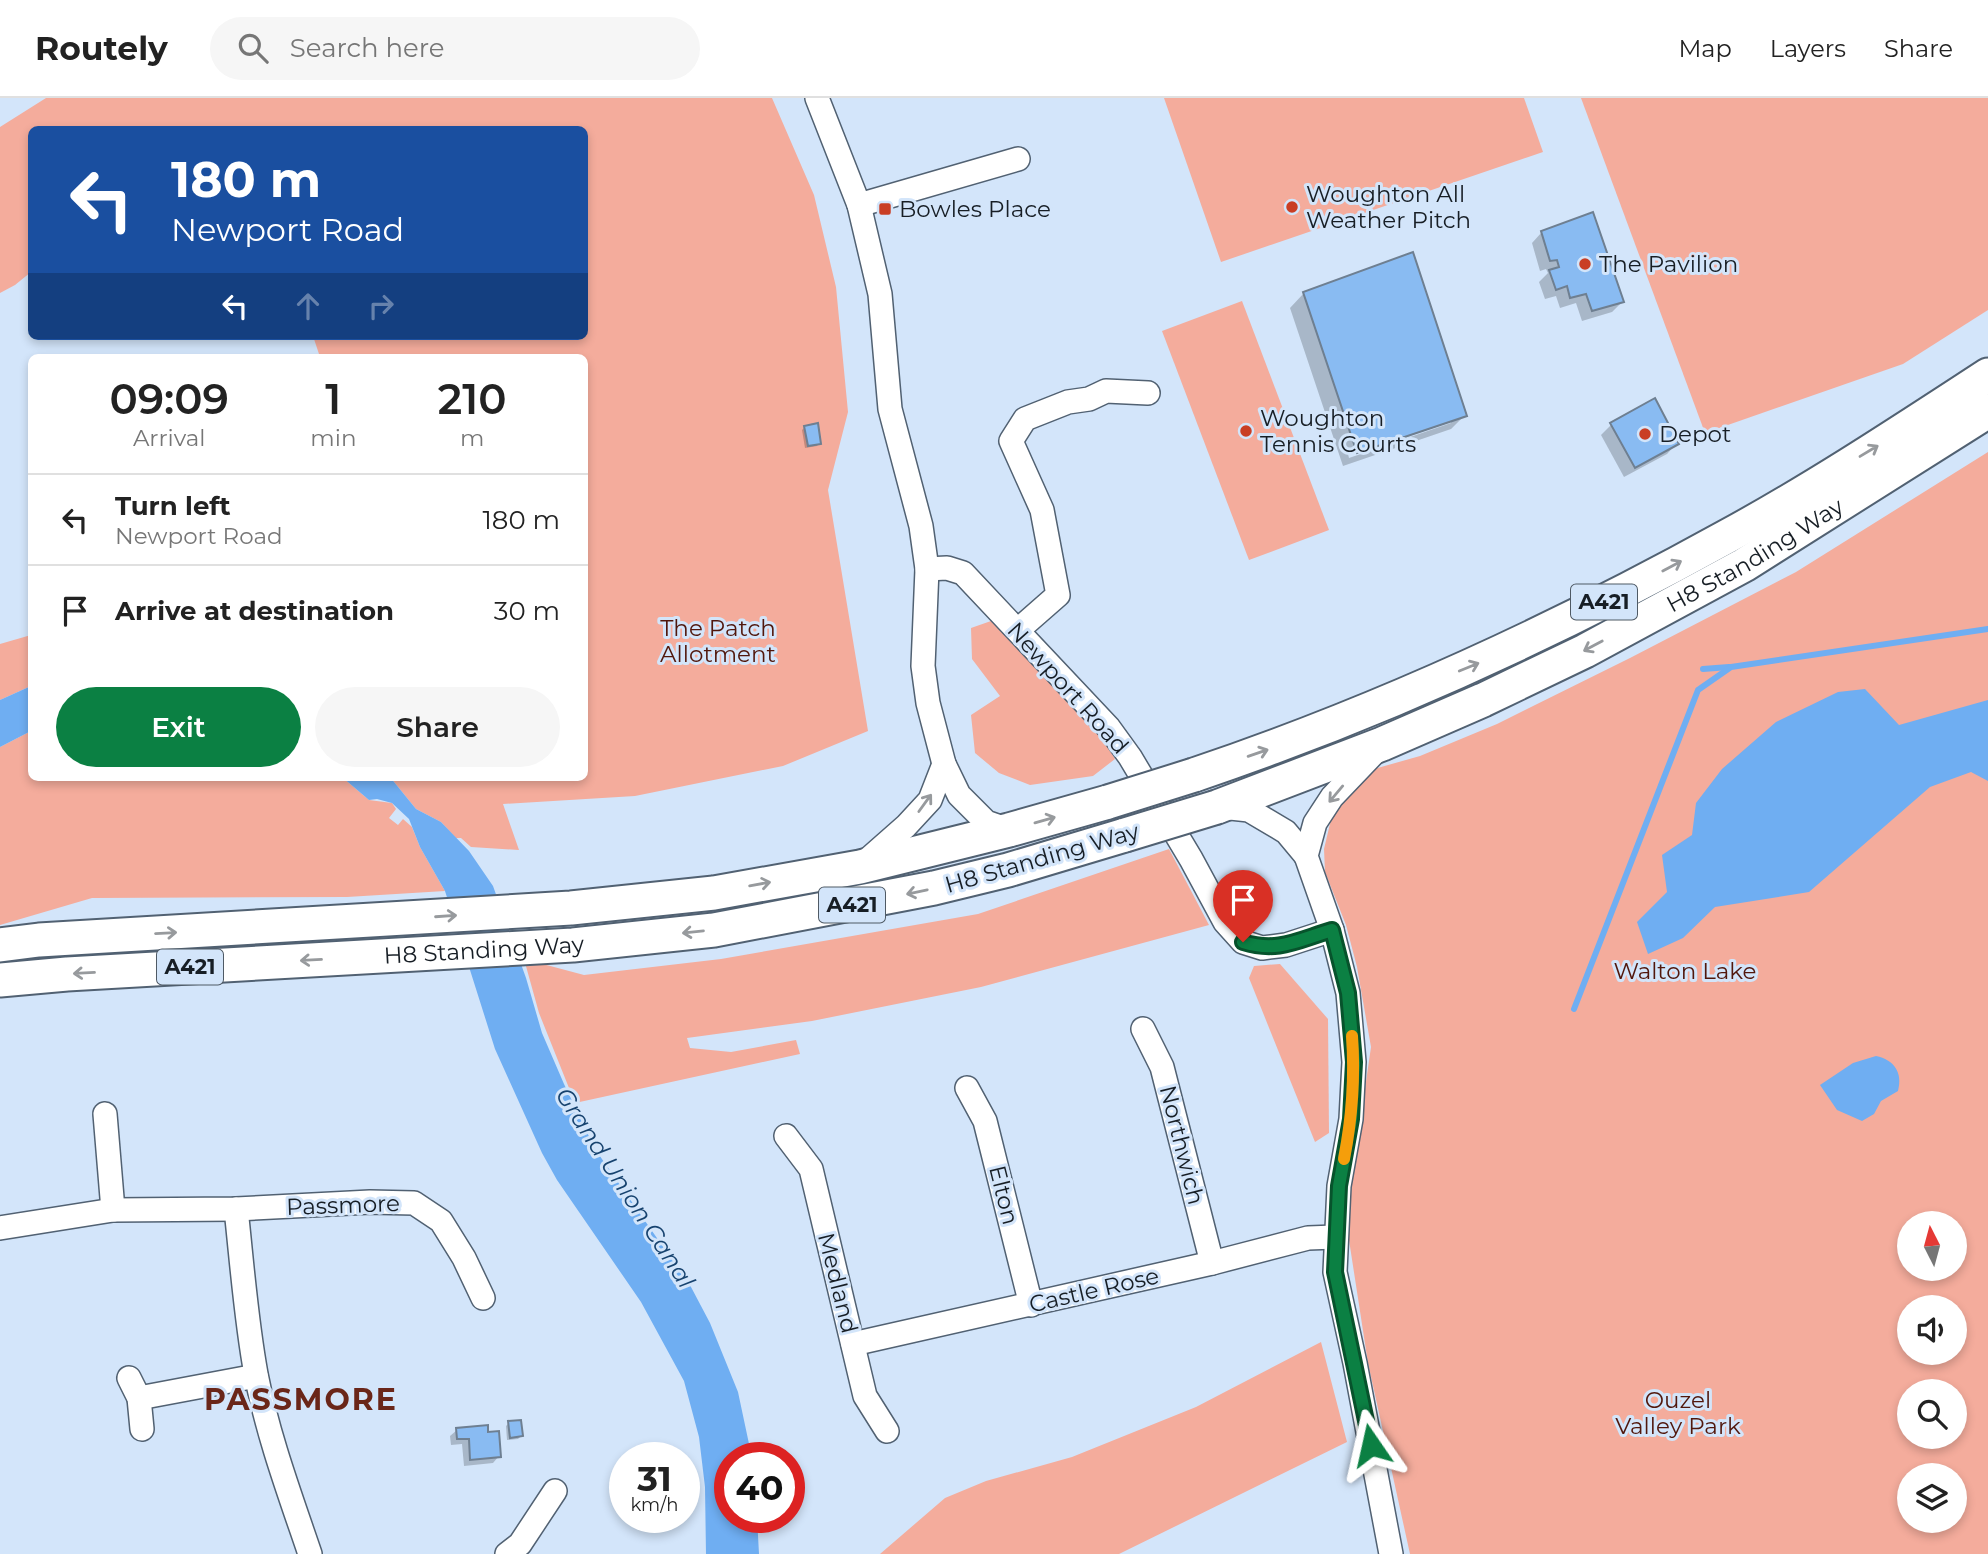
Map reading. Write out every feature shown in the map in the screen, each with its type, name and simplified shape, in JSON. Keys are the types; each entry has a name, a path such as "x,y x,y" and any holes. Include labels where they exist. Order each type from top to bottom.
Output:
{"highway":[{"name":"H8 Standing Way","path":"0,945 39,940 571,908 714,893 860,867 1108,802 1264,751 1483,662 1728,536 1902,431 1988,374"},
{"name":"H8 Standing Way","path":"0,980 573,945 714,930 856,904 1008,870 1217,807 1382,744 1483,700 1585,650 1744,565 1988,411"}],"street":[{"path":"817,98 859,205 880,295 890,409 921,526 928,569 923,666 928,703 944,764 960,795 986,822 1009,830"},
{"path":"859,205 1018,159"},
{"path":"1018,630 1058,595 1042,510 1011,441 1025,419 1068,402 1089,399 1106,391 1148,393"},
{"name":"Newport Road","path":"928,569 947,568 963,573 1109,728 1130,757 1191,859 1225,922 1243,942 1262,948 1286,946 1332,930"},
{"path":"1306,856 1315,824 1332,797 1382,744"},
{"path":"860,867 906,826 930,800 944,764"},
{"path":"1217,807 1248,810 1286,832 1306,856 1332,930 1348,993 1354,1062 1351,1119 1339,1186 1335,1272 1391,1554"},
{"name":"Northwich","path":"1143,1029 1162,1067 1212,1263"},
{"name":"Elton","path":"967,1088 985,1121 1031,1305"},
{"path":"105,1114 113,1210"},
{"name":"Medland","path":"786,1136 811,1169 865,1396 887,1431"},
{"name":"Passmore","path":"0,1228 113,1210 414,1203 441,1221 464,1258 483,1298"},
{"path":"236,1209 247,1314 257,1376 277,1458 310,1554"},
{"name":"Castle Rose","path":"853,1344 1212,1263 1308,1238 1335,1237"},
{"path":"142,1429 134,1388 257,1376"},
{"path":"507,1554 520,1544 555,1492"}],"green space":[{"name":"The Patch Allotment","path":"46,98 772,98 814,195 836,287 848,412 828,490 868,731 783,766 635,796 503,804 519,850 471,847 461,838 456,838 441,822 416,809 393,781 588,781 588,354 319,354 314,340 588,340 588,126 28,126 28,274 0,293 0,127"},
{"name":"Woughton All Weather Pitch","path":"1164,98 1524,98 1543,152 1221,262"},
{"path":"1581,98 1988,98 1988,310 1903,364 1705,433"},
{"name":"Woughton Tennis Courts","path":"1242,301 1329,530 1249,560 1162,331"},
{"name":"Walton Lake","path":"1988,452 1988,1554 1410,1554 1368,1363 1349,1240 1349,1200 1371,1047 1357,967 1346,925 1325,872 1324,849 1333,811 1374,769 1420,756 1497,724 1796,572"},
{"path":"991,621 1099,730 1115,759 1093,776 1030,785 999,773 975,753 971,715 1000,696 972,659 971,628"},
{"path":"28,636 28,687 0,700 0,644"},
{"path":"28,733 28,781 347,781 369,800 392,803 396,809 389,818 398,825 403,819 412,827 445,891 347,897 92,898 0,925 0,747"},
{"path":"1169,849 1209,925 981,987 812,1021 687,1038 690,1048 731,1052 796,1040 800,1054 575,1103 539,1013 524,959 584,975 721,959 978,914"},
{"path":"1280,964 1328,1019 1329,1133 1315,1142 1249,978 1254,966"},
{"path":"1321,1342 1347,1442 1119,1554 880,1554 945,1498 986,1481 1072,1457 1196,1407"}],"water":[{"path":"28,687 28,733 0,747 0,700"},
{"name":"Walton Lake","path":"1865,689 1899,725 1988,700 1988,781 1971,772 1930,787 1809,892 1715,907 1683,938 1648,954 1637,922 1667,892 1662,855 1692,835 1696,803 1722,769 1776,722 1838,692"},
{"path":"347,781 393,781 416,809 441,822 469,851 493,886 526,978 542,1033 595,1149 691,1287 710,1323 738,1392 749,1442 714,1442 714,1533 758,1533 759,1554 706,1554 705,1487 700,1442 684,1381 641,1302 557,1180 542,1153 495,1049 445,891 420,847 409,819 392,803 369,800"},
{"path":"1876,1056 1888,1060 1896,1068 1899,1078 1898,1091 1881,1101 1874,1114 1862,1121 1837,1110 1820,1085 1853,1063"}],"building":[{"name":"The Pavilion","path":"1593,212 1624,302 1592,311 1586,294 1570,298 1567,286 1556,290 1549,270 1559,267 1557,260 1550,261 1541,231"},
{"path":"1413,252 1467,416 1357,453 1303,292"},
{"name":"Depot","path":"1655,398 1679,444 1635,468 1610,423"},
{"path":"818,423 821,444 808,446 804,426"},
{"path":"521,1420 523,1436 510,1438 508,1421"},
{"path":"488,1425 488,1432 499,1431 501,1457 470,1460 469,1439 457,1439 456,1428"}],"waterway":[{"path":"1574,1009 1698,690 1731,667 1988,629"},
{"path":"1703,669 1729,667"}],"slow traffic":[{"path":"1344,1159 1351,1119 1354,1062 1352,1036"}],"place":[{"name":"Woughton All Weather Pitch","path":"1292,207"},
{"name":"Bowles Place","path":"885,209"},
{"name":"The Pavilion","path":"1585,264"},
{"name":"Woughton Tennis Courts","path":"1246,431"},
{"name":"Depot","path":"1645,434"}],"district":[{"name":"PASSMORE","path":"301,1400"}],"route":[{"path":"1243,942 1262,948 1286,946 1332,930 1348,993 1354,1062 1351,1119 1339,1186 1335,1272 1371,1445"}],"water label":[{"name":"Grand Union Canal","path":"625,1188"}],"park label":[{"name":"Ouzel Valley Park","path":"1678,1413"}]}
